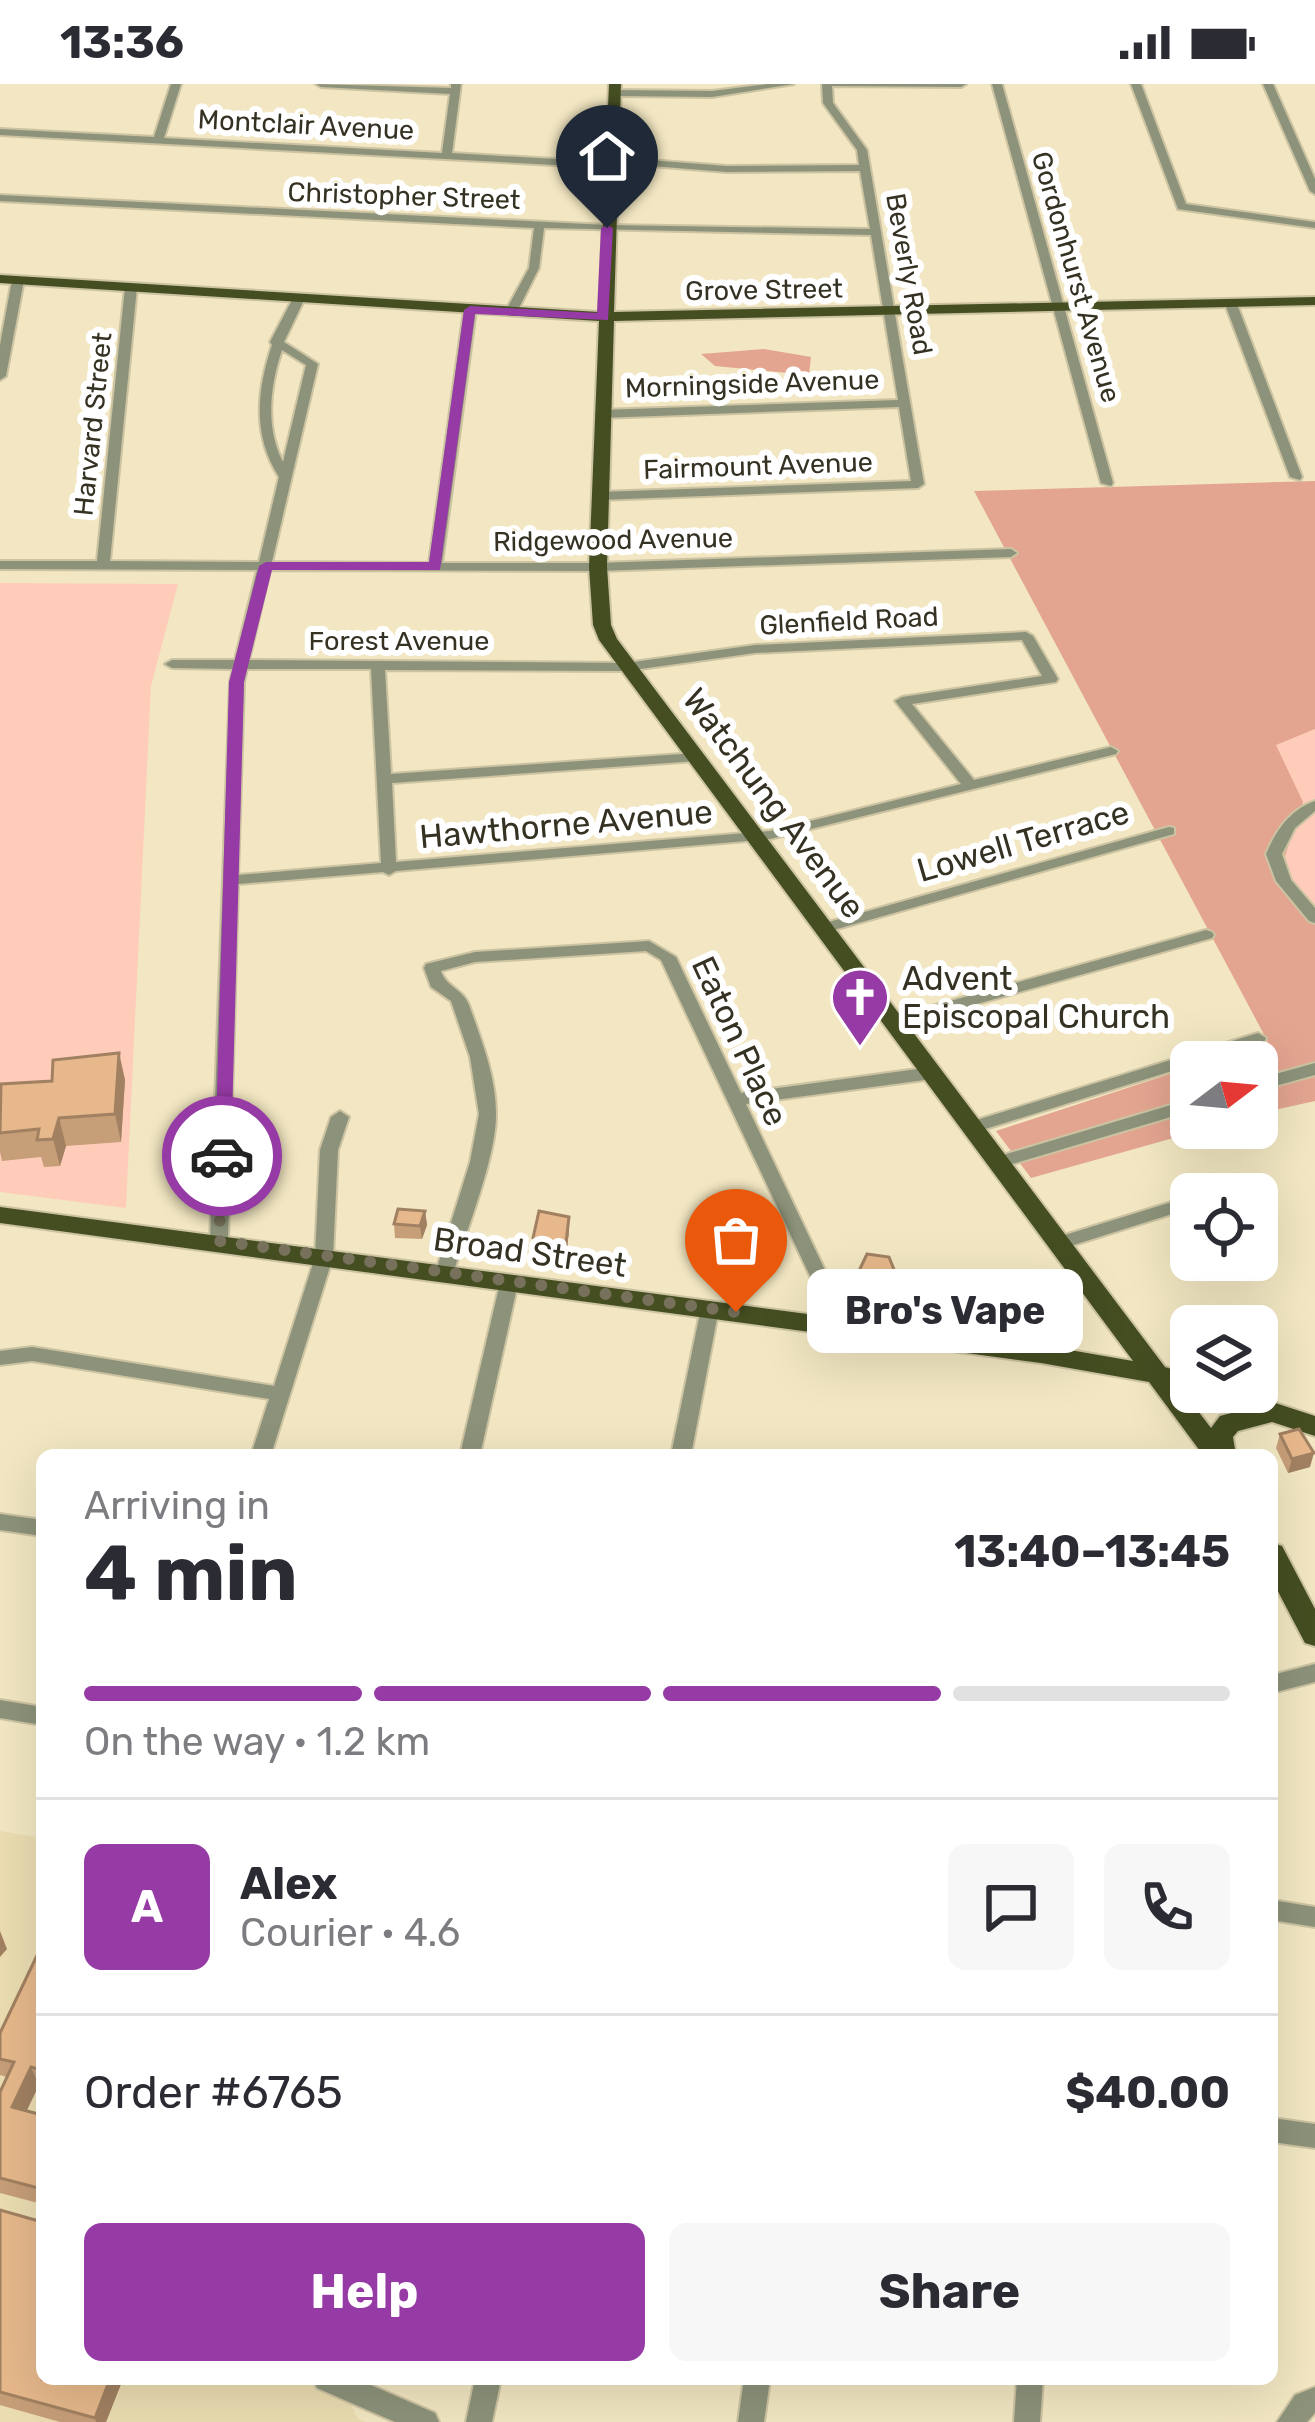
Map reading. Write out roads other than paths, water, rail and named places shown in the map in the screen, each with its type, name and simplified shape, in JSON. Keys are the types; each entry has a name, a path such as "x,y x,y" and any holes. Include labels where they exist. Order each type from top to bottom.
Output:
{"main road":[{"name":"Watchung Avenue","path":"615,88 603,317 598,567 602,626 626,667 1216,1449"},
{"name":"Grove Street","path":"9,280 603,317 1315,301"},
{"name":"Broad Street","path":"0,1215 710,1308 1170,1378"},
{"path":"1220,1449 1220,1436 1229,1423 1267,1413"},
{"path":"1274,1413 1315,1426"},
{"path":"1278,1565 1315,1634"}],"street":[{"path":"158,140 176,84"},
{"path":"321,84 456,88 447,157"},
{"path":"615,88 712,94 789,84"},
{"path":"831,84 961,84"},
{"name":"Beverly Road","path":"831,84 828,103 862,150 866,168 918,484"},
{"name":"Gordonhurst Avenue","path":"997,84 1107,483"},
{"path":"1136,84 1182,207 1315,225"},
{"path":"1268,84 1315,190"},
{"name":"Montclair Avenue","path":"0,132 727,170 866,168"},
{"name":"Christopher Street","path":"0,198 539,226 878,232"},
{"path":"511,312 534,268 539,226"},
{"path":"0,376 9,280"},
{"name":"Harvard Street","path":"103,565 131,287"},
{"path":"284,474 271,456 269,362 299,298"},
{"path":"1231,304 1296,477"},
{"path":"435,567 470,310"},
{"path":"219,1241 239,665 312,364 276,342"},
{"path":"269,362 301,357"},
{"name":"Morningside Avenue","path":"601,414 905,404"},
{"name":"Fairmount Avenue","path":"599,496 918,484"},
{"name":"Ridgewood Avenue","path":"0,565 598,567 1011,553"},
{"name":"Glenfield Road","path":"626,667 755,649 1026,636 1051,679 902,701 970,785"},
{"name":"Forest Avenue","path":"172,664 626,667"},
{"path":"378,665 388,870"},
{"name":"Hawthorne Avenue","path":"231,880 755,837 1112,752"},
{"path":"383,778 696,758"},
{"path":"1315,805 1300,811 1281,834 1274,854 1284,881 1315,918"},
{"name":"Lowell Terrace","path":"824,928 1168,831"},
{"path":"895,1022 1206,935"},
{"name":"Eaton Place","path":"444,1274 479,1162 488,1114 478,1057 458,998 437,983 432,968 476,957 627,945 661,951 843,1327"},
{"path":"973,1127 1258,1037"},
{"path":"1278,1079 1312,1068"},
{"path":"735,1100 932,1072"},
{"path":"999,1162 1170,1111"},
{"path":"263,1449 324,1257 329,1150 340,1117"},
{"path":"1061,1243 1170,1209"},
{"path":"471,1449 509,1283"},
{"path":"682,1449 710,1308"},
{"path":"0,1358 32,1354 280,1394"},
{"path":"0,1522 36,1527"},
{"path":"1278,1682 1315,1673"},
{"path":"0,1709 36,1715"},
{"path":"1278,1911 1315,1917"},
{"path":"1278,2131 1315,2136"},
{"path":"340,2385 426,2422"},
{"path":"479,2422 487,2385"},
{"path":"751,2422 756,2385"},
{"path":"1027,2422 1030,2385"},
{"path":"1290,2422 1304,2404 1315,2400"}],"place":[{"name":"Advent Episcopal Church","path":"860,1048"},
{"name":"Bro's Vape","path":"736,1312"}]}
